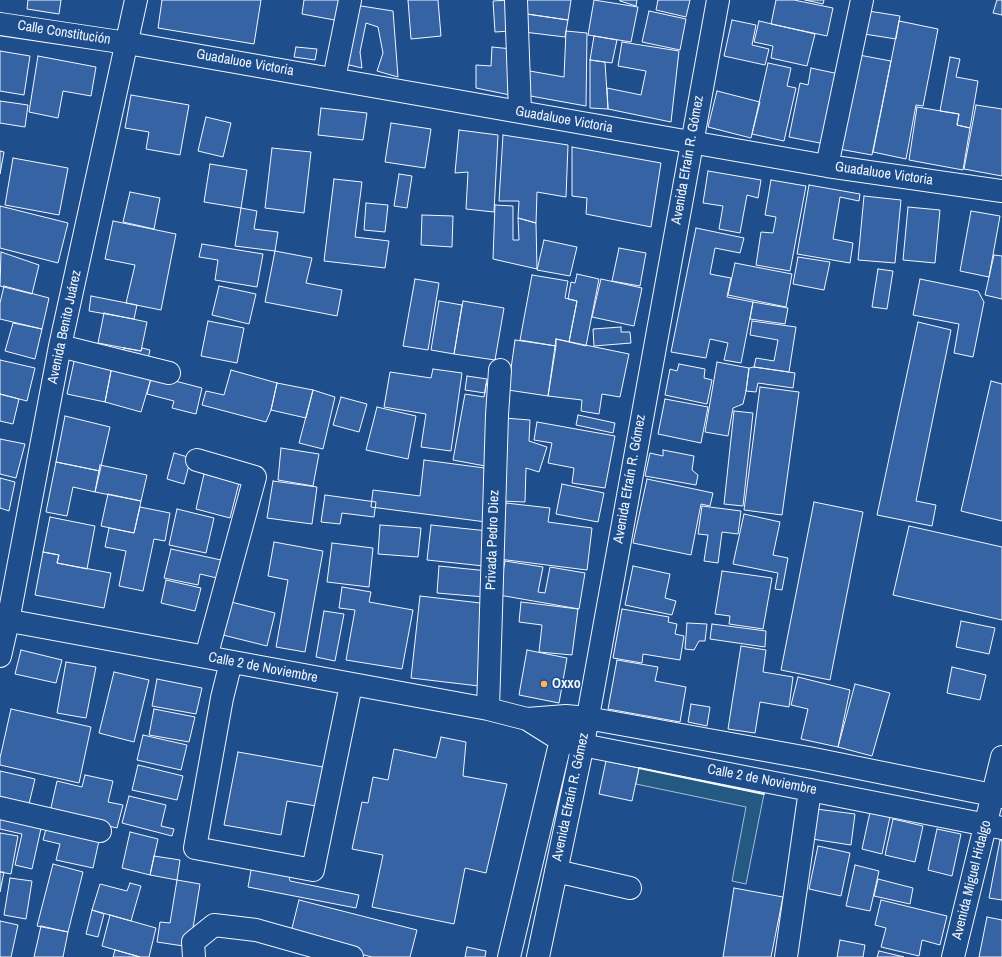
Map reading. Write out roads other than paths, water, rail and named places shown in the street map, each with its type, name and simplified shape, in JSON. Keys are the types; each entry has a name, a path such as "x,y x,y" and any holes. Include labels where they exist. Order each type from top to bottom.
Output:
{"street":[{"name":"Avenida Benito Juárez","path":"0,656 4,620 60,346 136,0"},
{"path":"334,79 350,0"},
{"path":"516,0 520,112"},
{"name":"Avenida Efraín R. Gómez","path":"510,957 562,741 576,717 692,142 718,0"},
{"path":"827,166 862,0"},
{"name":"Calle Constitución","path":"0,24 127,43"},
{"name":"Guadaluoe Victoria","path":"127,43 827,166 1002,190"},
{"path":"60,346 169,373"},
{"name":"Privada Pedro Diez","path":"488,709 500,370"},
{"path":"197,460 255,477 206,658"},
{"name":"Calle 2 de Noviembre","path":"4,620 488,709 527,719 576,717 814,759 998,796"},
{"path":"231,662 222,698 195,848 210,851 313,870 351,685"},
{"name":"Avenida Efraín R. Gómez","path":"538,957 583,744 576,717"},
{"name":"Calle 2 de Noviembre","path":"527,719 562,741 994,827"},
{"name":"Avenida Miguel Hidalgo","path":"953,957 994,827 1002,757"},
{"path":"786,957 810,790"},
{"path":"0,808 100,831"},
{"path":"556,872 630,888"},
{"path":"194,957 193,942 214,926 256,930 352,957"}],"place":[{"name":"Oxxo","path":"544,684"}]}
